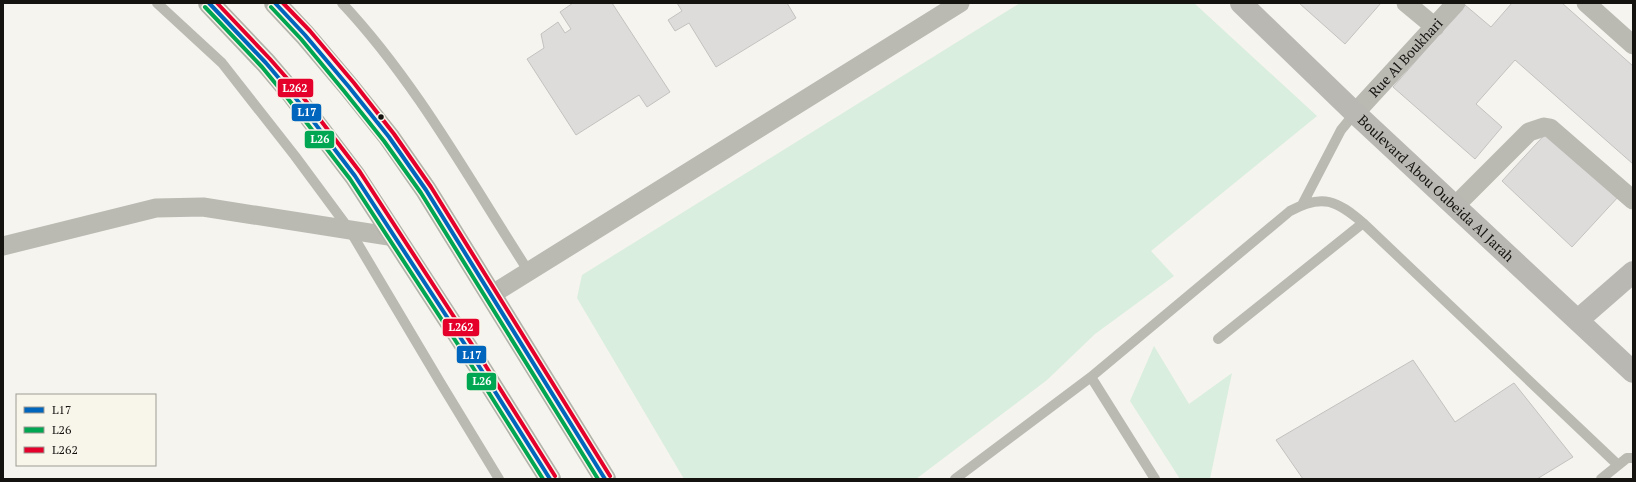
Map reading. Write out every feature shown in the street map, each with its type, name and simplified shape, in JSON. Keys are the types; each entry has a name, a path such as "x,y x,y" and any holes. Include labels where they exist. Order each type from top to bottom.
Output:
{"main road":[{"path":"209,3 266,63 304,108 354,176 477,363 545,477"},
{"path":"275,3 339,75 389,137 426,190 606,479"}],"street":[{"path":"490,295 960,3"},
{"name":"Boulevard Abou Oubeida Al Jarah","path":"1241,3 1355,113 1633,372"},
{"path":"1406,3 1434,27"},
{"name":"Rue Al Boukhari","path":"1355,113 1456,3"},
{"path":"1586,3 1633,45"},
{"path":"1455,206 1529,132 1544,127 1550,128 1633,200"},
{"path":"3,246 156,208 173,207 203,207 395,237"},
{"path":"1578,320 1633,272"}],"lane":[{"path":"157,3 222,63 296,156 350,229 499,479"},
{"path":"342,3 360,23 413,90 529,272"},
{"path":"1302,205 1341,130 1355,113"},
{"path":"955,479 1091,377 1280,219 1302,205 1316,201 1332,202 1346,209 1363,223 1618,465"},
{"path":"1218,340 1363,223"},
{"path":"1091,377 1155,479"},
{"path":"1601,479 1627,458 1633,458"}],"green space":[{"path":"1020,3 1194,3 1317,116 1151,251 1174,276 1095,334 1047,380 916,479 684,479 577,298 582,275"},
{"path":"1154,346 1189,404 1232,373 1210,479 1180,479 1130,401"}],"building":[{"path":"573,3 612,3 670,92 647,107 639,95 576,135 527,59 544,48 541,34 558,22 565,33 571,29 560,12"},
{"path":"677,3 787,3 796,18 716,67 689,23 675,31 668,20 682,11"},
{"path":"1299,3 1381,3 1345,44"},
{"path":"1512,3 1562,3 1633,66 1633,164 1515,60 1476,104 1502,127 1475,159 1393,87 1465,5 1491,27"},
{"path":"1549,130 1619,196 1572,247 1502,181"},
{"path":"1413,360 1455,422 1514,383 1573,457 1537,479 1303,479 1276,440"}],"transit line":[{"name":"L17","path":"209,3 266,63 294,96 355,176 477,363 550,479"},
{"name":"L262","path":"217,3 299,92 360,172 555,476"},
{"name":"L17","path":"275,3 305,35 349,87 389,137 426,190 605,479"},
{"name":"L262","path":"283,3 310,31 354,83 394,134 431,187 610,476"},
{"name":"L26","path":"205,7 262,67 350,179 472,366 543,479"},
{"name":"L26","path":"271,7 301,39 344,91 384,141 421,193 598,479"}]}
